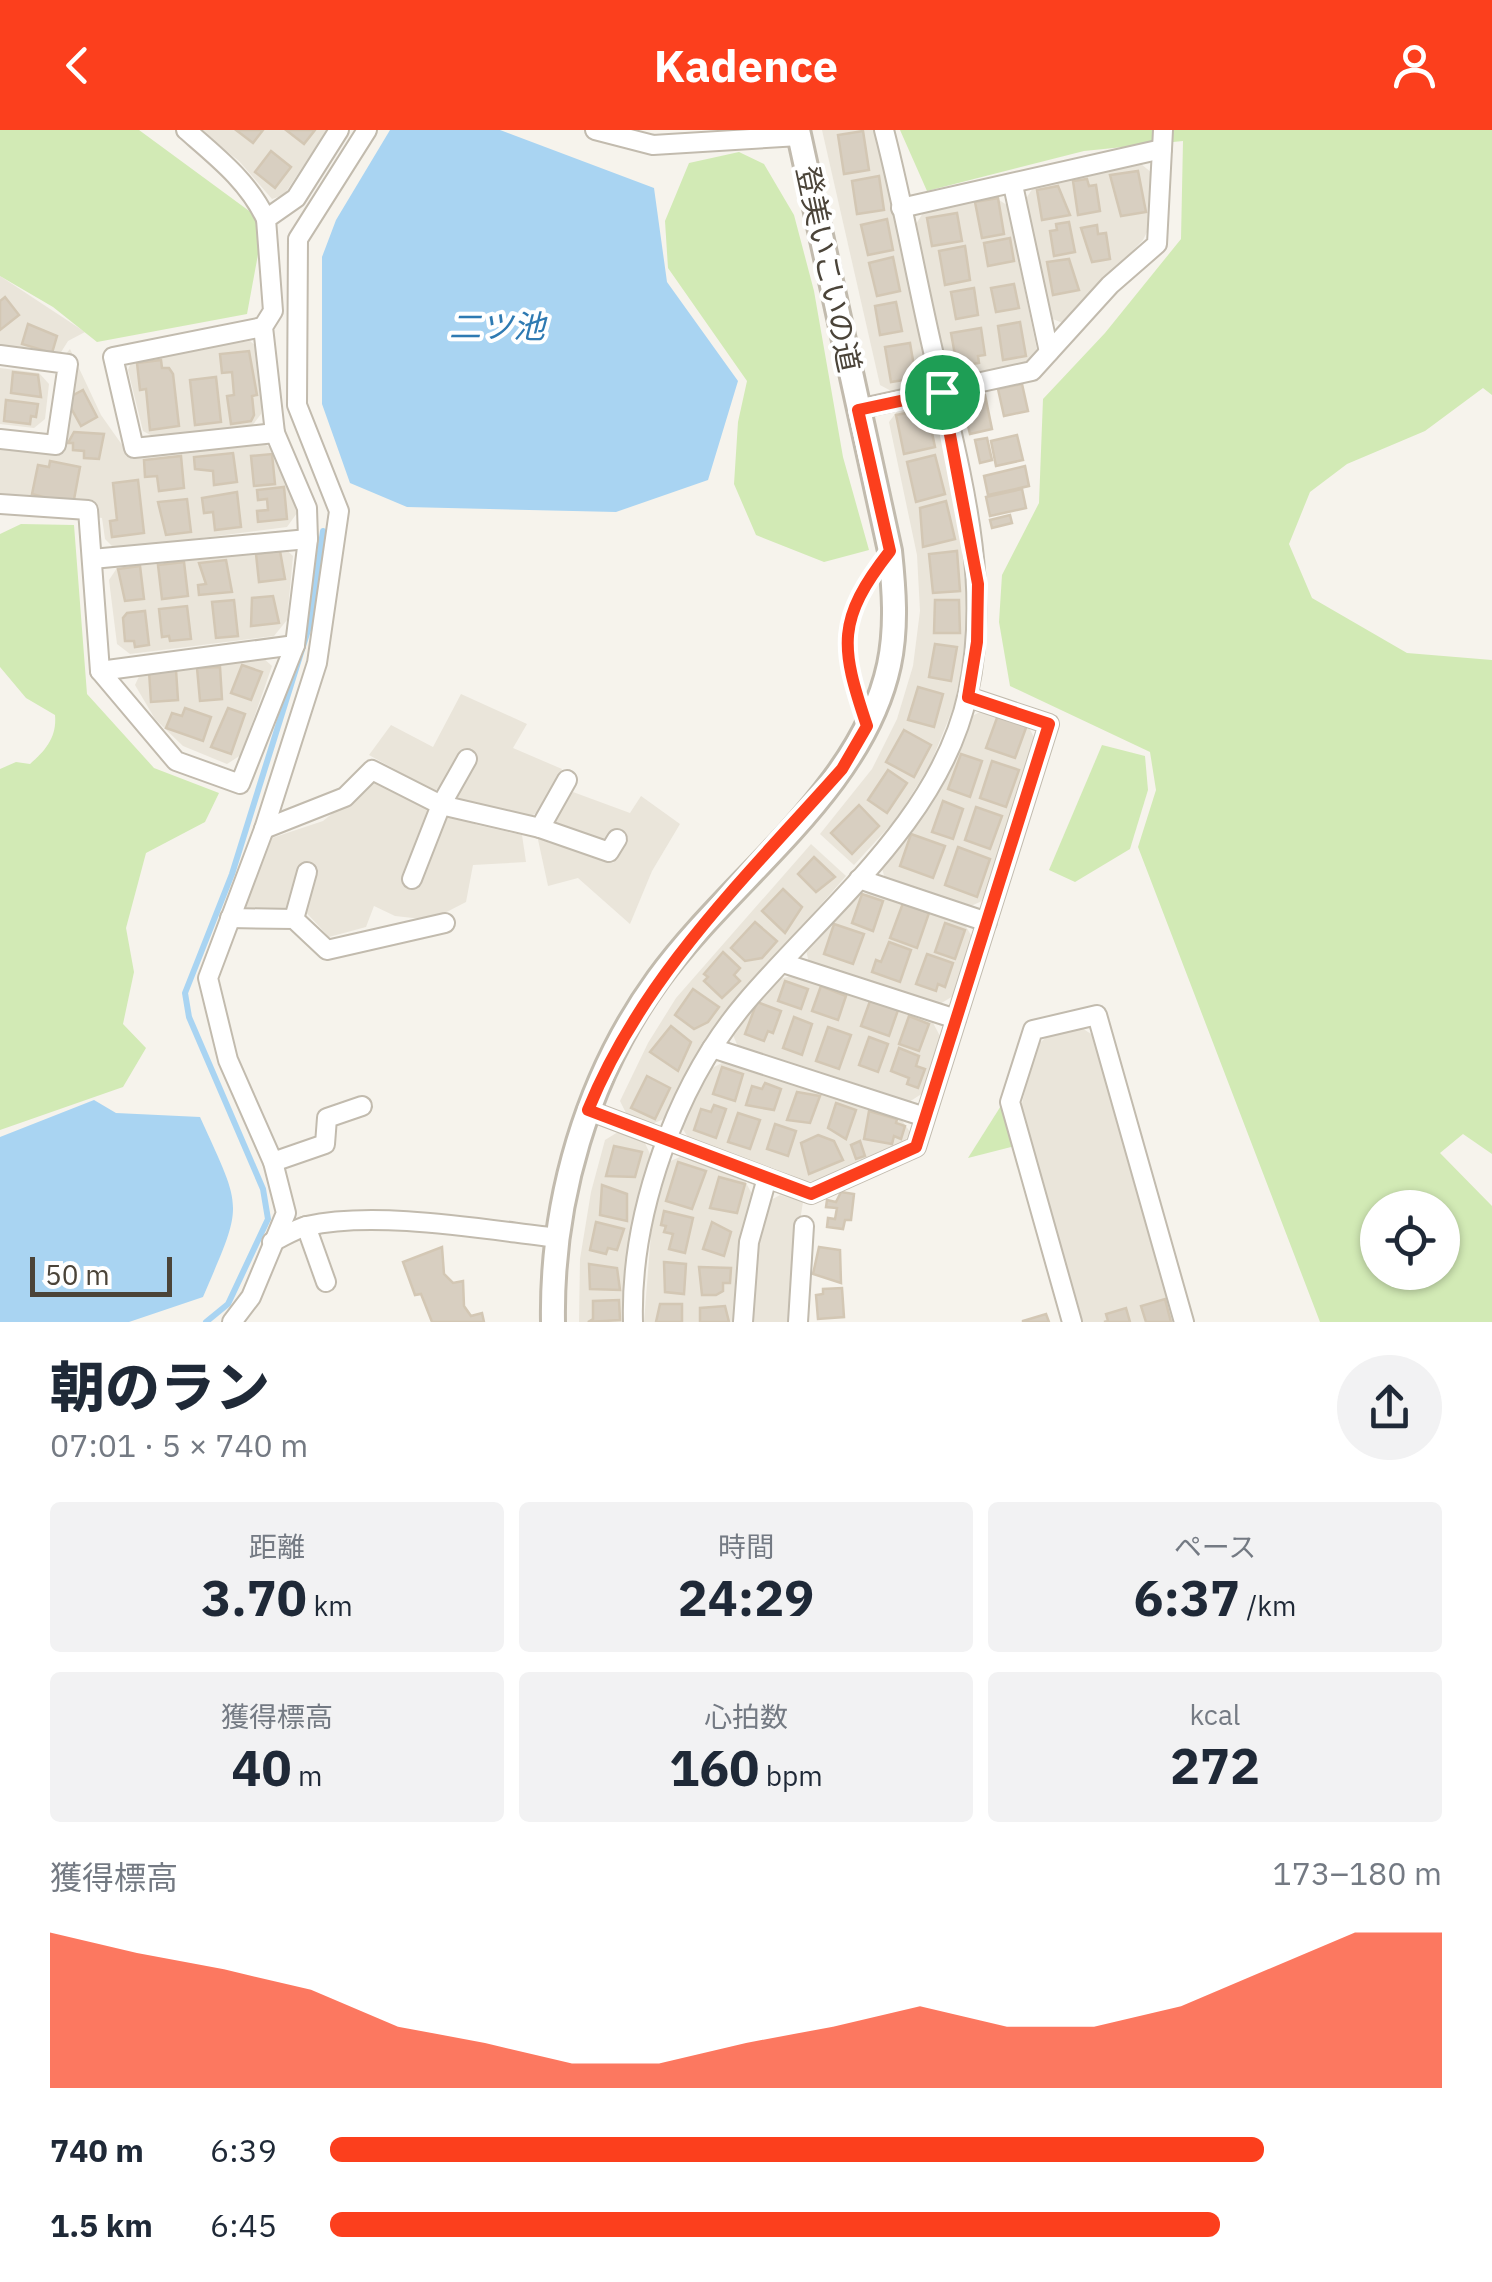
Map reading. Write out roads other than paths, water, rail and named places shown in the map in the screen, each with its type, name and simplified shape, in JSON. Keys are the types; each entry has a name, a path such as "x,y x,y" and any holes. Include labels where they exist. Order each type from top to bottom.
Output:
{"street":[{"path":"0,504 88,510 100,671 176,761 240,784 295,645 308,539 307,508 275,433 264,327 273,312 266,218 235,173 186,130"},
{"path":"266,218 296,198 339,130"},
{"path":"232,1322 251,1297 286,1214 273,1162 228,1060 208,978 264,828 316,663 339,511 297,405 298,240 367,130"},
{"path":"595,130 653,145 721,136 798,133"},
{"path":"633,1322 632,1274 666,1141 712,1048 782,963 859,880 922,798 968,697 977,642 978,584 942,392 884,130"},
{"path":"858,410 1032,371 1110,285 1157,244 1163,130"},
{"name":"登美いこいの道","path":"553,1322 558,1238 568,1183 588,1110 620,1040 656,982 842,769 867,726 884,682 892,641 890,551 798,133"},
{"path":"901,208 1162,150"},
{"path":"1012,184 1050,352"},
{"path":"264,327 114,357 134,448 275,433"},
{"path":"0,355 68,364 56,445 0,438"},
{"path":"92,559 308,539"},
{"path":"100,671 295,645"},
{"path":"588,1110 811,1194 916,1147 1049,724 968,697"},
{"path":"412,879 441,805 467,759"},
{"path":"264,828 345,797 372,770 441,805 540,828 610,852 617,840"},
{"path":"540,828 567,780"},
{"path":"294,919 307,872"},
{"path":"859,880 987,922"},
{"path":"230,918 294,919 327,950 445,922"},
{"path":"782,963 956,1019"},
{"path":"1072,1322 1010,1102 1033,1030 1097,1015 1184,1322"},
{"path":"712,1048 925,1117"},
{"path":"273,1162 325,1144 327,1118 362,1106"},
{"path":"743,1322 749,1242 767,1178"},
{"path":"272,1242 306,1226 397,1223 558,1238"},
{"path":"306,1226 326,1282"},
{"path":"798,1322 804,1226"}],"lane":[{"path":"867,726 846,666 846,644 865,584 890,551"}],"water":[{"name":"二ツ池","path":"390,130 500,130 654,188 667,282 738,381 708,480 616,512 407,507 350,483 322,404 322,257 336,220"},
{"path":"94,1100 116,1113 200,1117 231,1190 233,1207 226,1242 203,1297 129,1322 0,1322 0,1137"}],"waterway":[{"path":"206,1322 228,1304 268,1219 263,1189 189,1017 185,993 232,874 309,627 323,531"}]}
